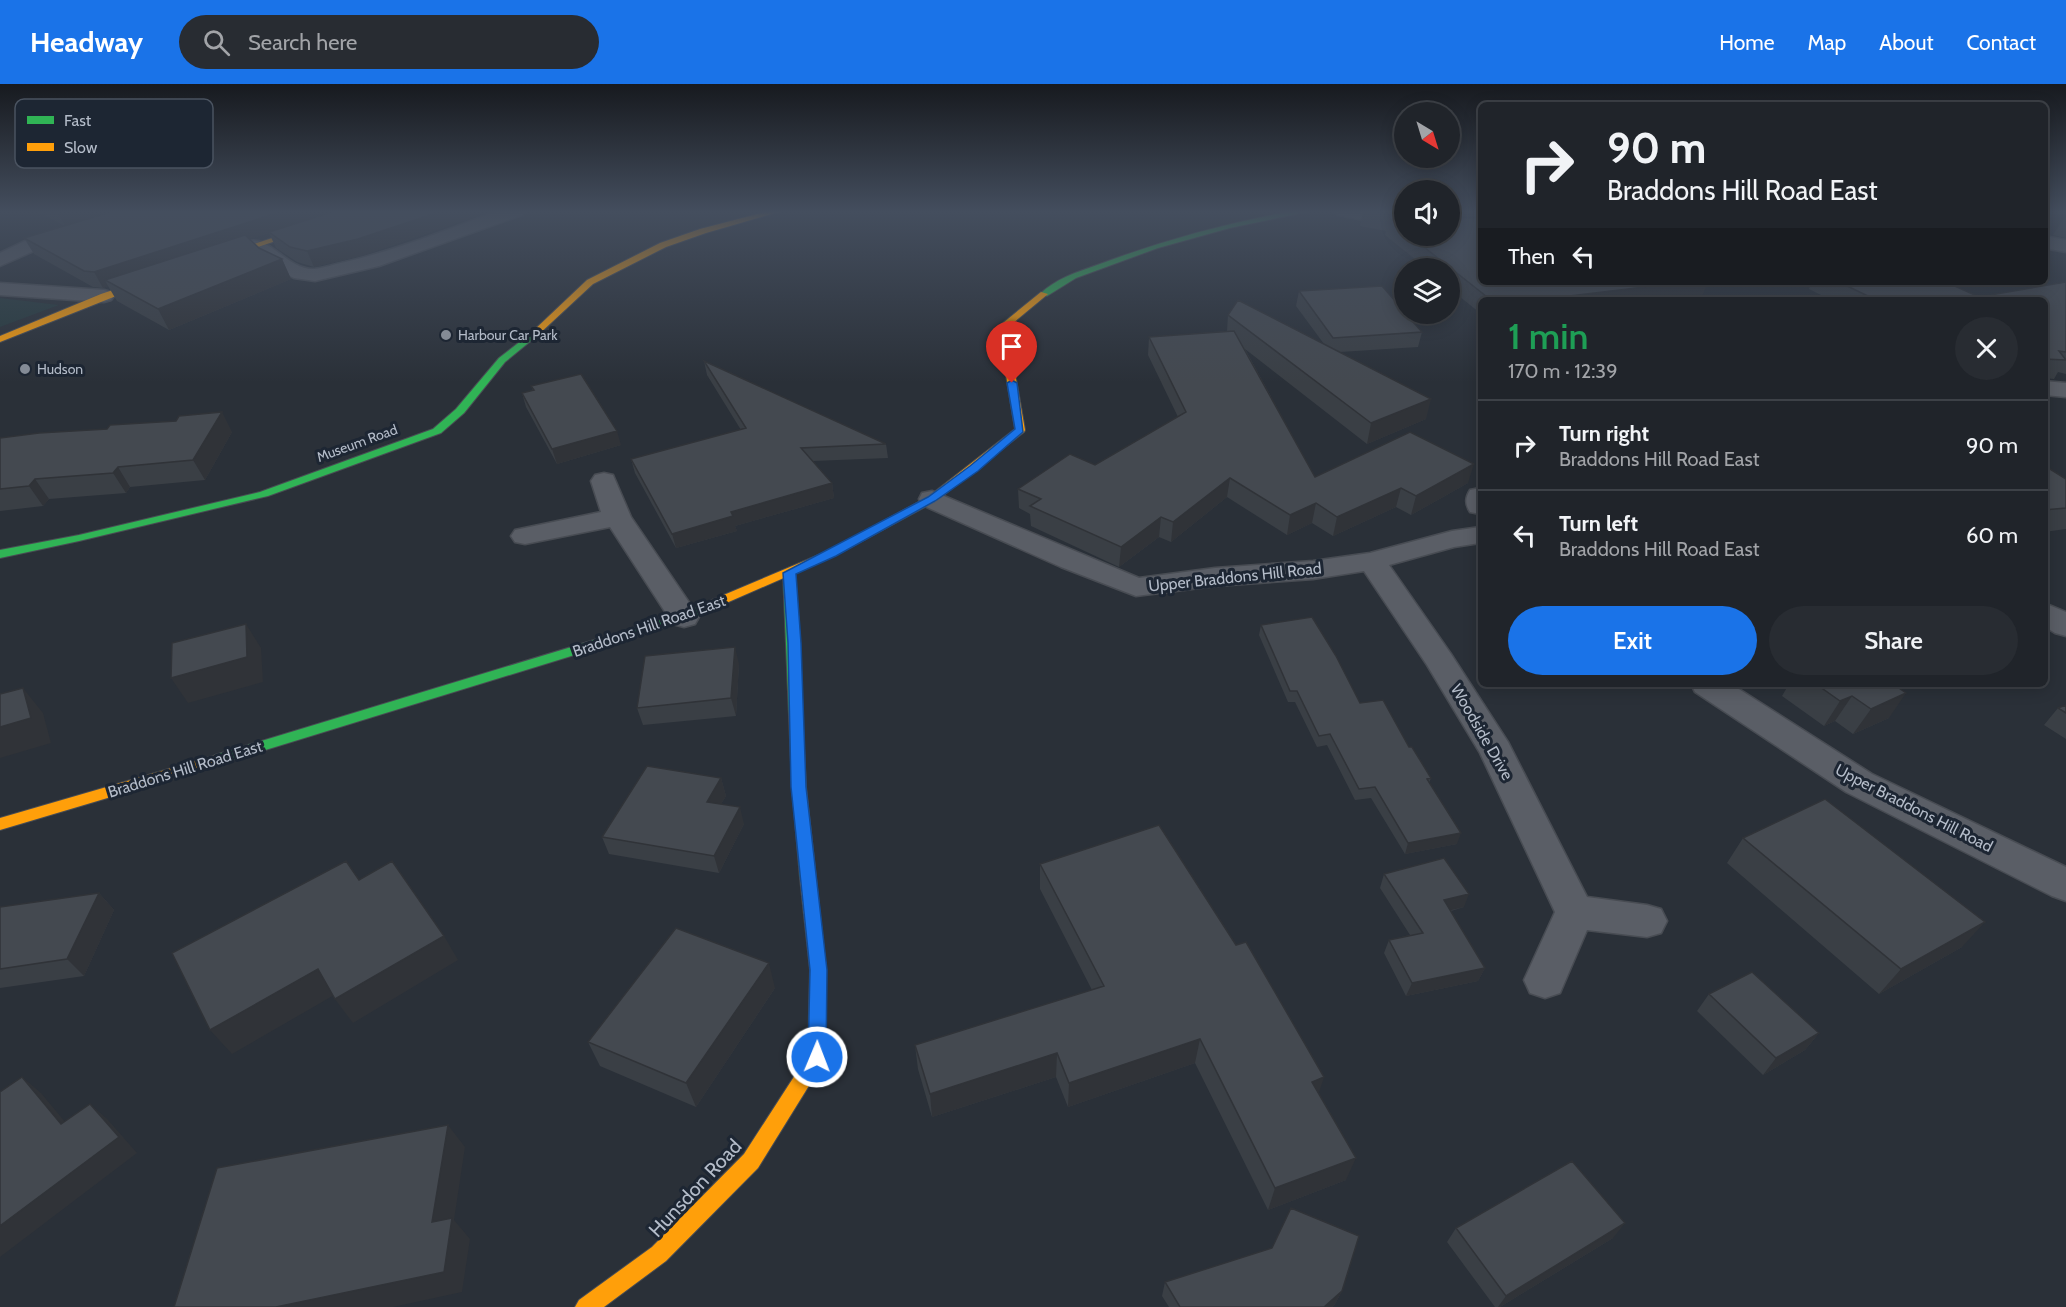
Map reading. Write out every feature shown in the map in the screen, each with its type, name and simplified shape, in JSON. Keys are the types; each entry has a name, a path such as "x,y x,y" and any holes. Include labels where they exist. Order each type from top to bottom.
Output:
{"street":[{"path":"289,268 301,274 315,275 345,268"},
{"name":"Museum Road","path":"0,554 79,538 264,494 437,431 460,411 502,360 558,313 590,282 617,268"},
{"name":"Braddons Hill Road East","path":"0,824 419,700 684,617 832,553 932,499 1020,430 1002,327 1059,282 1095,268"},
{"path":"0,339 104,296 169,274"},
{"path":"0,289 104,296"},
{"path":"2048,388 2066,390"},
{"path":"604,481 617,517 684,617"},
{"name":"Upper Braddons Hill Road","path":"932,499 1071,561 1136,587 1206,578 1313,570 1372,561 1452,539 1478,535"},
{"path":"525,536 617,517"},
{"name":"Woodside Drive","path":"1372,561 1440,661 1496,751 1575,912"},
{"name":"Hunsdon Road","path":"586,1307 659,1254 751,1161 817,1057 818,970 799,787 789,573"},
{"path":"2048,615 2066,626"},
{"name":"Upper Braddons Hill Road","path":"1712,687 1859,783 2066,885"},
{"path":"1545,980 1575,912 1647,921"}],"green space":[{"path":"0,298 59,305 0,327"}],"building":[{"path":"79,268 106,268 94,272"},
{"path":"142,268 259,268 158,309 105,280"},
{"path":"1460,268 1478,268 1478,285 1661,285 1561,297 1487,297 1460,276"},
{"path":"2066,282 2066,352 2059,351 2066,360 2048,359 2048,297 1979,297"},
{"path":"1845,285 1953,285 1979,297 1870,297"},
{"path":"1382,286 1394,300 1394,324 1415,324 1422,332 1333,338 1299,291"},
{"path":"1238,300 1431,399 1371,423 1228,315"},
{"path":"1234,331 1315,477 1410,432 1474,464 1416,496 1401,488 1337,517 1316,503 1290,515 1230,478 1173,522 1161,517 1121,547 1030,506 1041,499 1018,489 1070,454 1095,465 1186,412 1149,337"},
{"path":"704,361 886,444 801,448 832,483 731,512 733,516 672,534 631,459 746,428"},
{"path":"581,374 617,431 552,449 522,393 534,390 531,386"},
{"path":"222,412 193,460 118,467 113,473 35,479 29,486 0,489 0,438 107,429 110,425 176,421 179,416"},
{"path":"2048,469 2066,479 2066,508 2048,510"},
{"path":"1312,617 1336,656 1360,703 1383,700 1409,747 1412,747 1431,778 1427,779 1461,833 1408,843 1375,787 1359,789 1330,734 1319,736 1297,691 1290,691 1261,625"},
{"path":"246,624 247,657 171,678 172,643"},
{"path":"735,647 731,698 637,708 645,656"},
{"path":"1820,687 1897,687 1906,693 1871,709 1852,696 1840,701"},
{"path":"23,688 31,718 0,727 0,694"},
{"path":"2066,705 2066,713 2058,708"},
{"path":"647,766 721,778 707,802 740,807 714,856 602,837"},
{"path":"1825,799 1985,922 1901,969 1743,838"},
{"path":"1159,825 1236,945 1246,942 1324,1077 1312,1082 1356,1158 1275,1188 1200,1039 1069,1083 1057,1053 930,1094 915,1045 1104,986 1040,864"},
{"path":"1444,858 1469,894 1444,900 1485,968 1412,983 1389,940 1423,933 1384,874"},
{"path":"346,861 359,880 392,861 444,936 335,999 318,969 210,1030 172,953"},
{"path":"99,893 67,959 0,969 0,907"},
{"path":"676,928 769,963 686,1083 588,1042"},
{"path":"1752,972 1819,1033 1776,1058 1709,994"},
{"path":"22,1077 61,1124 90,1104 119,1137 0,1226 0,1092"},
{"path":"448,1125 432,1222 452,1218 444,1272 276,1307 174,1307 217,1168"},
{"path":"1572,1161 1625,1223 1506,1296 1456,1228"},
{"path":"1291,1208 1359,1236 1342,1291 1324,1307 1180,1307 1165,1282 1272,1248"}],"traffic: fast":[{"path":"1044,294 1058,284 1096,268"},
{"path":"0,554 79,538 264,494 437,431 460,411 502,360 535,333"},
{"path":"789,573 799,787 808,878"},
{"path":"220,759 684,617 704,608"}],"traffic: slow":[{"path":"535,333 590,282 617,268"},
{"path":"0,339 104,296 155,279"},
{"path":"704,608 832,553 932,499 1020,430 1002,327 1044,294"},
{"path":"0,824 220,759"},
{"path":"586,1307 659,1254 751,1161 817,1057 818,970 808,878"}],"place":[{"name":"Harbour Car Park","path":"446,335"},
{"name":"Hudson","path":"25,369"}],"route":[{"path":"817,1057 818,970 799,787 789,573 832,553 932,499 1020,430 1012,383"}]}
